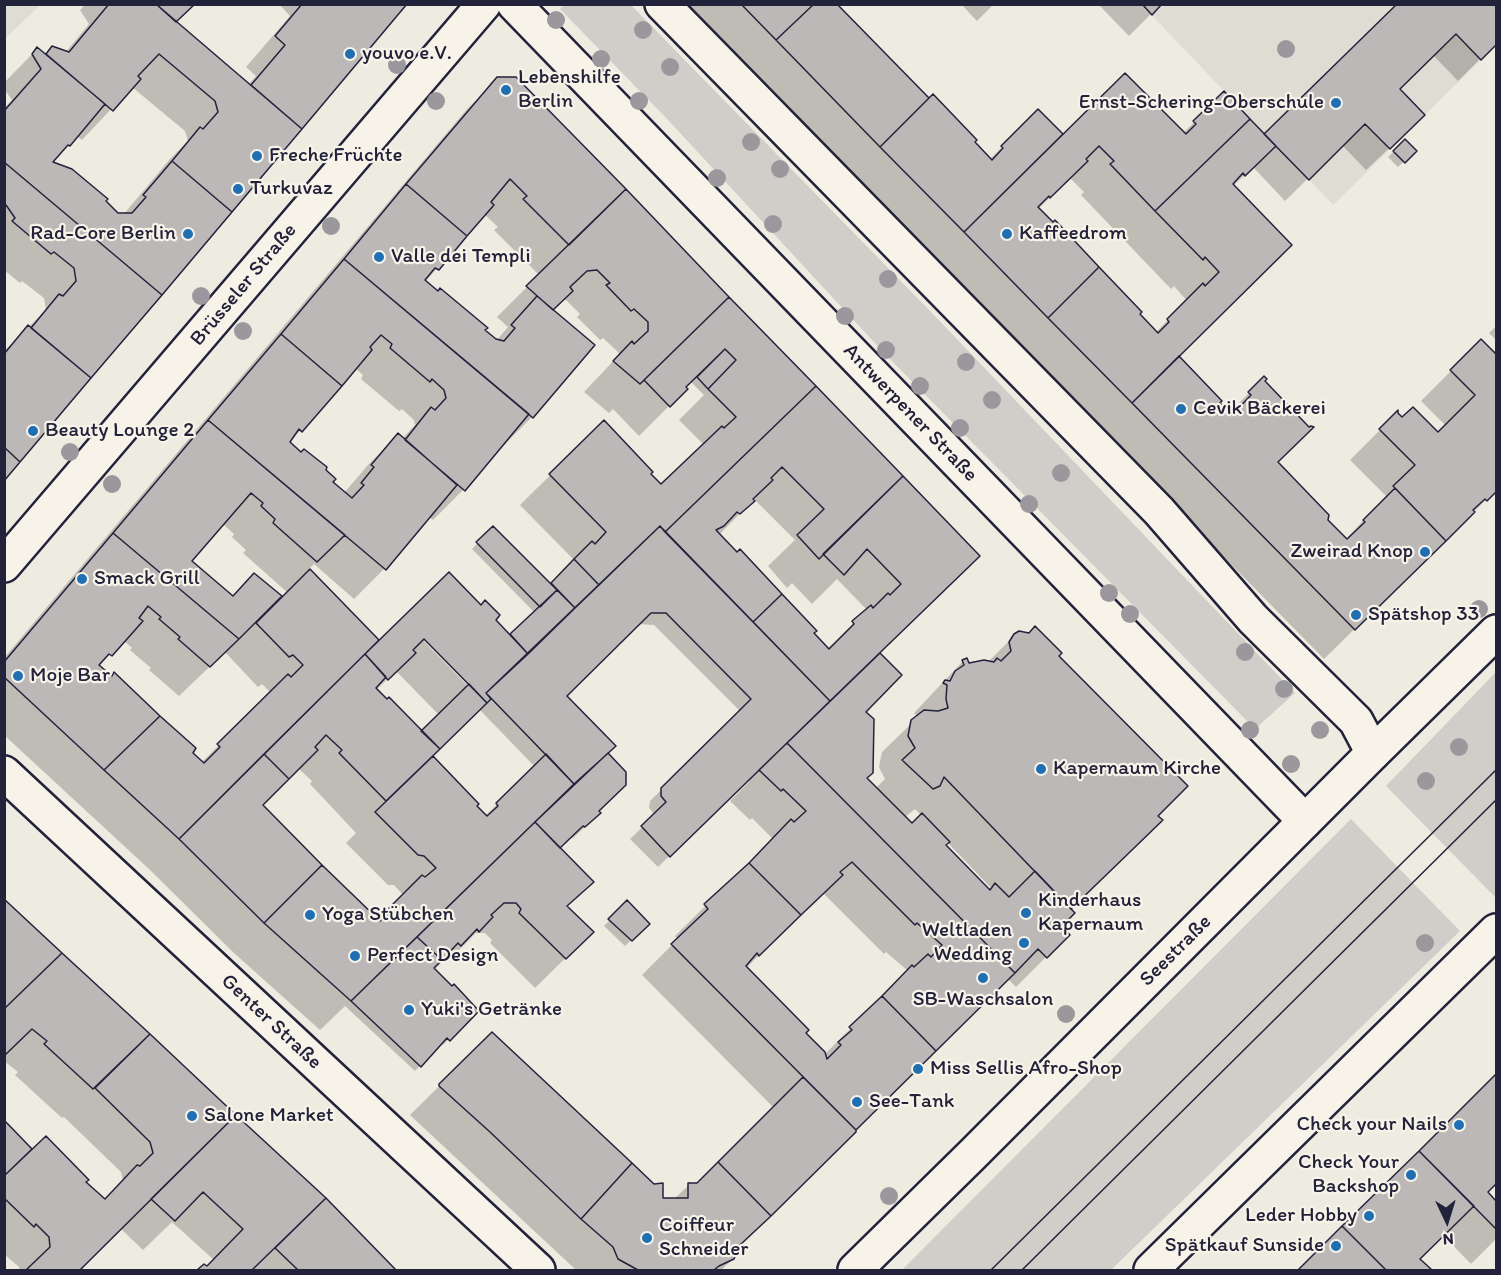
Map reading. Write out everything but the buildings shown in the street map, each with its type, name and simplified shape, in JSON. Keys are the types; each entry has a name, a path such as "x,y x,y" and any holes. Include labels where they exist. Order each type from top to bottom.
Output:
{"street":[{"name":"Brüsseler Straße","path":"4,565 484,4"},
{"name":"Antwerpener Straße","path":"514,4 1305,821"},
{"path":"662,4 1154,506 1253,619 1356,721 1373,753"},
{"name":"Seestraße","path":"855,1270 1497,632"},
{"name":"Genter Straße","path":"4,773 538,1270"},
{"path":"1151,1270 1497,931"}],"shaded area":[{"path":"5,4 40,4 40,5 5,39"},
{"path":"564,5 631,5 931,312 1295,693 1255,729 886,355 669,121 560,9"},
{"name":"Ernst-Schering-Oberschule","path":"1142,5 1496,5 1496,45 1333,205"},
{"path":"1496,672 1496,895 1495,897 1386,786"},
{"path":"1351,819 1460,931 1111,1270 902,1270"}],"tram line":[{"path":"991,1270 1496,770"},
{"path":"1022,1270 1496,800"}],"place":[{"name":"youvo e.V.","path":"350,54"},
{"name":"Lebenshilfe Berlin","path":"506,90"},
{"name":"Ernst-Schering-Oberschule","path":"1336,103"},
{"name":"Freche Früchte","path":"257,156"},
{"name":"Turkuvaz","path":"238,189"},
{"name":"Rad-Core Berlin","path":"188,234"},
{"name":"Kaffeedrom","path":"1007,234"},
{"name":"Valle dei Templi","path":"379,257"},
{"name":"Cevik Bäckerei","path":"1181,409"},
{"name":"Beauty Lounge 2","path":"33,431"},
{"name":"Zweirad Knop","path":"1425,552"},
{"name":"Smack Grill","path":"82,579"},
{"name":"Spätshop 33","path":"1356,615"},
{"name":"Moje Bar","path":"18,676"},
{"name":"Kapernaum Kirche","path":"1041,769"},
{"name":"Kinderhaus Kapernaum","path":"1026,913"},
{"name":"Yoga Stübchen","path":"310,915"},
{"name":"Weltladen Wedding","path":"1024,943"},
{"name":"Perfect Design","path":"355,956"},
{"name":"SB-Waschsalon","path":"983,978"},
{"name":"Yuki's Getränke","path":"409,1010"},
{"name":"Miss Sellis Afro-Shop","path":"918,1069"},
{"name":"See-Tank","path":"857,1102"},
{"name":"Salone Market","path":"192,1116"},
{"name":"Check your Nails","path":"1459,1125"},
{"name":"Check Your Backshop","path":"1411,1175"},
{"name":"Leder Hobby","path":"1369,1216"},
{"name":"Coiffeur Schneider","path":"647,1238"},
{"name":"Spätkauf Sunside","path":"1336,1246"}]}
